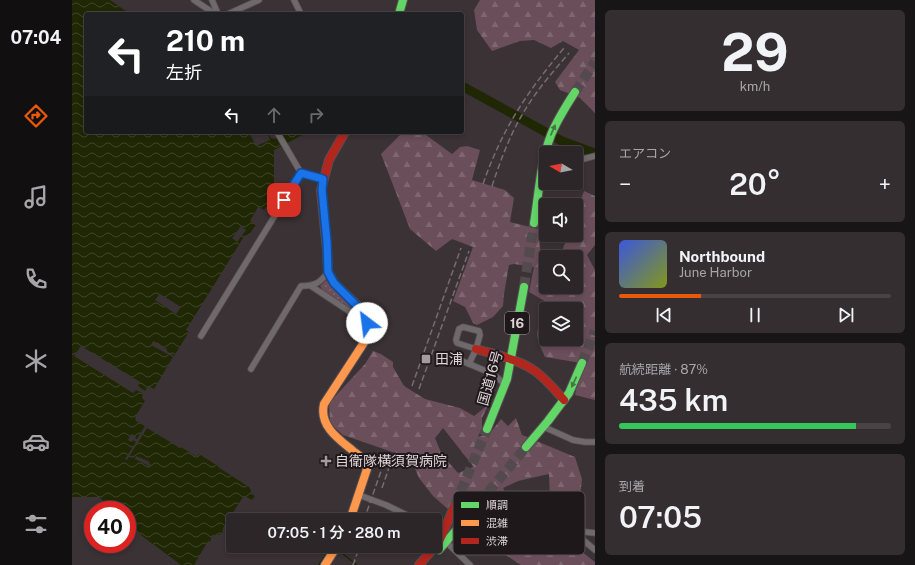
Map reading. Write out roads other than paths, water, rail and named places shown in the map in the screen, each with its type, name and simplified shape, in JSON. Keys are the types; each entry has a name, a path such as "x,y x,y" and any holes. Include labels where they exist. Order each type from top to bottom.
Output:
{"main road":[{"path":"400,12 403,0"},
{"path":"548,146 551,135 563,109 575,92"},
{"path":"344,134 328,160 323,179 322,190 328,272 334,283 364,314 367,323 365,341 324,404 322,411 323,417 329,429 363,459 366,464 366,474 353,513"},
{"path":"534,222 540,190"},
{"name":"国道16号","path":"487,429 505,384 511,360 524,287"},
{"path":"476,349 511,360 534,371 564,400"},
{"path":"526,447 544,427 564,400 574,384 582,363"},
{"path":"442,535 453,510"},
{"path":"442,536 453,528"},
{"path":"326,565 334,553"},
{"path":"419,565 430,553"},
{"path":"426,565 432,553"}],"street":[{"path":"194,0 212,12"},
{"path":"212,0 217,12"},
{"path":"232,12 258,0"},
{"path":"294,0 300,12"},
{"path":"278,134 301,173 323,179"},
{"path":"583,159 595,156"},
{"path":"202,336 301,173"},
{"path":"251,369 301,286 311,286 322,280 328,272"},
{"path":"311,286 367,323"},
{"path":"469,364 476,349 480,335 479,331 463,327 459,329 456,340 457,343 476,349"},
{"path":"462,362 490,373 505,384"},
{"path":"544,427 573,440 595,442"},
{"path":"359,495 403,513"},
{"path":"585,532 595,533"},
{"path":"442,538 453,549"},
{"path":"585,542 595,550"},
{"path":"460,555 470,565"}],"water":[{"path":"72,0 110,0 127,12 84,12 84,134 250,134 256,146 270,140 268,134 271,138 275,139 284,134 304,134 274,150 274,186 281,190 278,194 275,194 264,210 258,207 250,221 256,225 248,236 245,235 186,330 189,332 174,356 167,351 167,349 153,341 151,345 173,357 154,389 148,386 145,391 138,386 140,382 81,346 74,356 133,393 136,390 143,393 142,398 145,401 135,417 136,421 145,426 137,439 135,438 136,436 131,434 128,440 132,442 133,440 136,442 125,459 127,460 147,428 197,457 199,454 249,487 251,490 250,493 255,496 252,500 245,496 243,497 233,513 226,513 226,523 222,533 219,535 212,535 210,542 208,541 194,565 181,565 136,530 136,501 104,501 99,497 72,497","holes":["241,226 246,230 237,242 232,238","160,294 181,307 176,314 155,300","136,456 150,462 149,464 152,465 151,467 135,459"]}],"waterway":[{"path":"464,87 562,141 595,153"},
{"path":"319,565 327,553"},
{"path":"342,553 357,565"}],"tunnel":[{"path":"575,92 595,62"},
{"path":"524,287 534,223"},
{"path":"582,363 595,331"},
{"path":"461,491 487,429"},
{"path":"489,491 526,447"}],"railway":[{"path":"483,184 490,164 507,128 538,80 564,48"},
{"path":"492,186 517,123 538,91 569,53"},
{"path":"412,386 461,248"},
{"path":"419,389 469,251"},
{"path":"366,513 387,454"},
{"path":"382,488 393,456"},
{"path":"353,565 357,553"}],"place":[{"name":"田浦","path":"426,359"},
{"name":"自衛隊横須賀病院","path":"326,461"}]}
